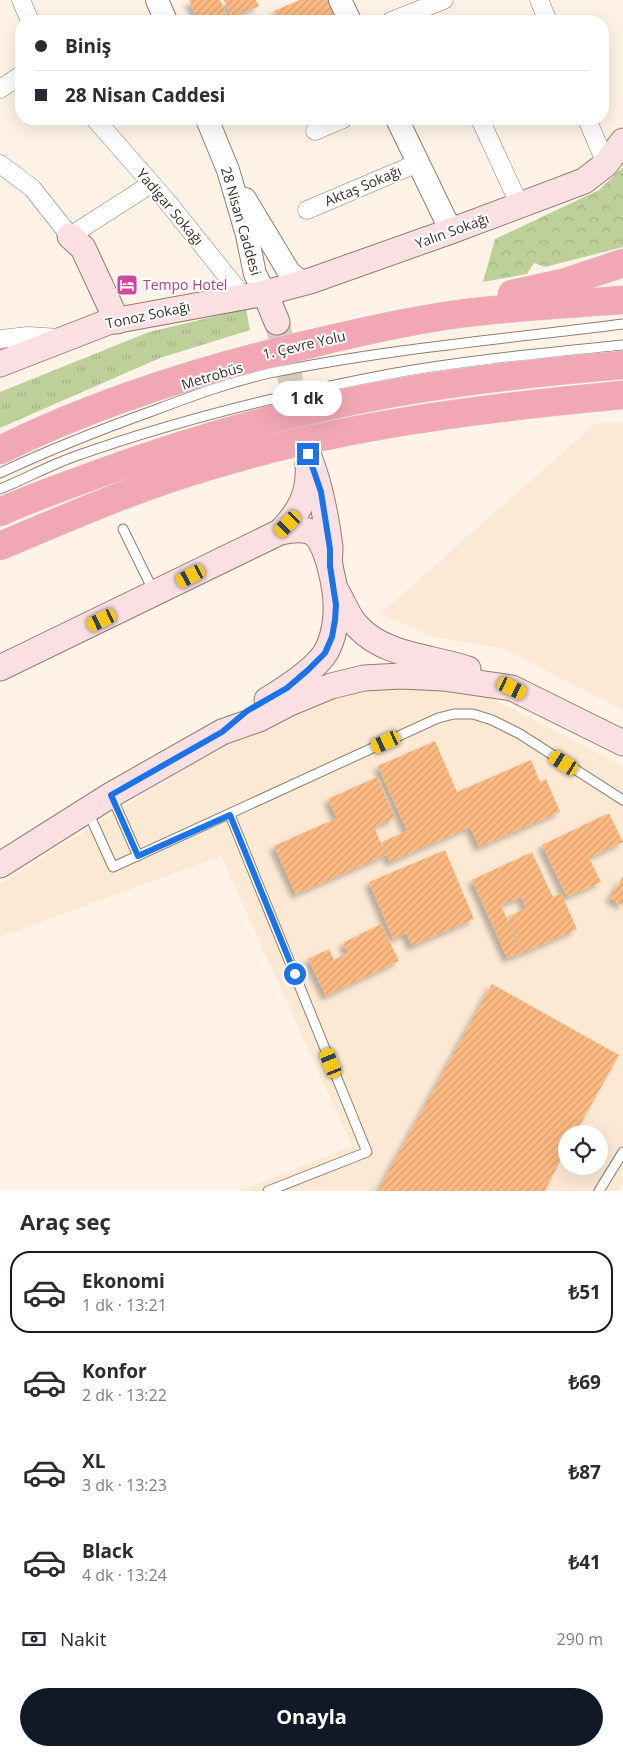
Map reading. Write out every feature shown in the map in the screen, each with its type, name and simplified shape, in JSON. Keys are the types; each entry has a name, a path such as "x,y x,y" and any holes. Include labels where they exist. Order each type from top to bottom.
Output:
{"highway":[{"path":"457,314 515,293 563,283 623,263"},
{"path":"563,283 623,278"},
{"name":"1. Çevre Yolu","path":"0,450 79,415 169,381 260,355 377,327 457,314 623,300"},
{"path":"0,512 142,458 191,442 319,408 382,395 506,376 623,365"},
{"path":"0,546 155,482 272,449 406,421 623,395"}],"main road":[{"name":"Yalın Sokağı","path":"254,294 310,281 520,206 584,181 606,164 623,141"},
{"path":"70,236 82,248 110,322"},
{"name":"28 Nisan Caddesi","path":"254,294 277,322"},
{"name":"Tonoz Sokağı","path":"0,364 110,322 254,294"},
{"path":"222,732 247,711 287,688 308,670 325,653 332,637 335,620 330,549 321,492 308,454 308,484 302,503 294,517 280,532"},
{"path":"0,668 280,532 304,529 314,532 326,553 332,576 358,627 368,636 400,651 487,675 623,743"},
{"path":"0,865 111,795 222,732 258,719 331,686 364,678 401,676 443,678 512,688"}],"street":[{"path":"21,0 27,15"},
{"path":"157,0 163,15"},
{"path":"340,0 347,15"},
{"path":"406,15 444,0"},
{"path":"539,0 545,15"},
{"path":"0,89 15,79"},
{"name":"Yadigar Sokağı","path":"101,125 151,184 254,294"},
{"name":"28 Nisan Caddesi","path":"209,125 228,170 248,235 255,274 254,294"},
{"path":"315,131 329,125"},
{"path":"400,125 451,231"},
{"path":"483,125 520,206"},
{"path":"590,125 606,164"},
{"name":"Aktaş Sokağı","path":"307,210 418,163"},
{"path":"0,164 32,188 70,236 151,184"},
{"path":"228,170 289,272 299,280 310,281"},
{"path":"0,340 28,336 65,339"}],"lane":[{"name":"Metrobüs","path":"0,473 41,453 97,430 204,392 269,373 368,356 623,324"},
{"path":"0,490 74,457 151,432 247,405 391,374 465,363 623,346"},
{"path":"123,529 155,594"},
{"path":"87,811 113,867 438,718 454,714 473,714 492,720 520,734 623,800"},
{"path":"111,795 138,856"},
{"path":"230,815 367,1152 268,1191"},
{"path":"599,1191 623,1152"}],"shaded area":[{"path":"596,423 623,423 623,710 503,649 432,636 380,614"},
{"path":"437,686 493,699 623,766 623,1183 618,1191 240,1191 352,1146 221,856 0,937 0,884 215,750 299,709 360,687"}],"green space":[{"path":"623,167 623,247 545,267 534,263 527,274 483,282 495,239 599,190"},
{"path":"246,309 250,330 160,358 0,428 0,392 149,332"}],"building":[{"path":"189,0 220,0 226,15 195,15"},
{"path":"224,0 256,0 259,6 239,15 231,15"},
{"path":"300,0 336,0 343,15 276,15 274,11"},
{"path":"435,741 457,792 531,760 540,782 546,779 560,812 479,847 470,827 390,862 382,842 407,831 378,766"},
{"path":"377,777 395,818 374,827 386,855 296,894 274,846 337,818 328,799"},
{"path":"609,813 623,842 589,858 601,882 567,897 542,845"},
{"path":"445,850 474,919 412,946 406,933 393,939 369,882"},
{"path":"532,852 553,897 561,893 577,929 523,953 508,917 526,908 521,897 501,905 522,953 507,958 472,880"},
{"path":"623,876 623,906 610,898"},
{"path":"381,924 399,961 326,996 308,959 329,949 334,960 348,953 343,943"},
{"path":"492,984 619,1055 580,1125 558,1125 558,1165 545,1191 378,1191"}],"tunnel":[{"path":"277,322 308,454"}],"place":[{"name":"Tempo Hotel","path":"127,285"}],"route":[{"path":"295,974 230,815 138,856 111,795 222,732 247,711 287,688 325,653 332,637 336,605 321,492 308,454"}]}
